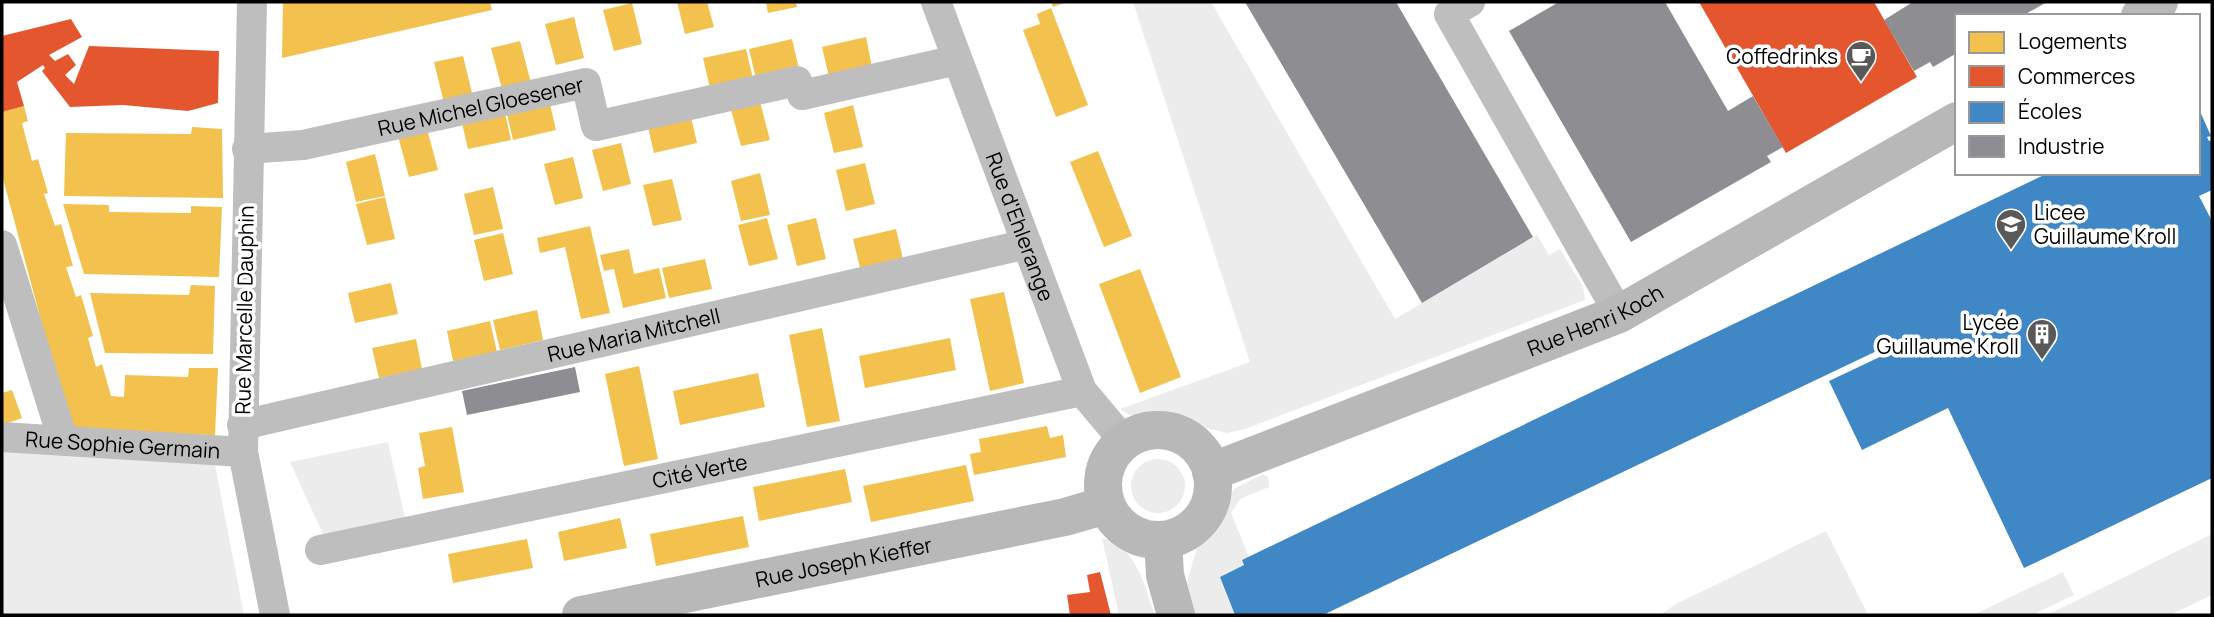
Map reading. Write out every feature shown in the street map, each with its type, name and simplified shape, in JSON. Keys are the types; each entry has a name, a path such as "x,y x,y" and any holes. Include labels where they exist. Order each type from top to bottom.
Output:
{"main road":[{"name":"Rue Henri Koch","path":"1211,472 1619,314 1955,122"},
{"path":"1158,430 1176,433 1192,442 1204,455 1211,472 1213,491 1208,509 1189,530 1163,540 1145,539 1128,532 1115,520 1106,505 1102,488 1104,470 1112,454 1124,441 1140,432 1158,430"},
{"name":"Rue Joseph Kieffer","path":"581,615 1065,517 1106,505"},
{"path":"1163,540 1165,575 1176,615"}],"street":[{"name":"Rue Marcelle Dauphin","path":"252,2 242,439 275,615"},
{"name":"Rue d'Ehlerange","path":"936,2 1082,391 1124,441"},
{"path":"1454,6 1619,314"},
{"name":"Rue Michel Gloesener","path":"247,149 303,145 586,83 596,126 797,81 802,95 957,60"},
{"name":"Rue Maria Mitchell","path":"242,439 1027,244"},
{"path":"2,245 63,440"},
{"name":"Cité Verte","path":"320,550 1082,391"},
{"name":"Rue Sophie Germain","path":"2,437 63,440 242,439"}],"shaded area":[{"path":"1133,2 1211,2 1395,319 1537,235 1549,255 1560,249 1583,287 1585,300 1245,429 1227,433 1160,417 1129,415 1120,409 1250,362"},
{"path":"388,442 405,518 323,534 290,462"},
{"path":"9,449 214,460 244,615 2,615 2,452"},
{"path":"1158,459 1177,467 1185,486 1177,505 1158,513 1139,505 1131,486 1139,467"},
{"path":"1263,474 1268,477 1269,487 1240,499 1231,513 1249,557 1242,560 1244,565 1220,577 1235,615 1195,615 1187,582 1197,548 1219,519 1234,489"},
{"path":"1826,531 1868,615 1660,615 1676,604"},
{"path":"2212,534 2212,595 2170,615 2047,615"},
{"path":"1102,538 1114,542 1131,558 1143,580 1155,615 1119,615"},
{"path":"2063,572 2074,595 2032,615 1973,615"}],"building: Logements":[{"path":"283,2 490,2 492,10 282,58"},
{"path":"677,2 707,2 714,27 685,34"},
{"path":"766,2 796,2 797,7 768,13"},
{"path":"1051,2 1067,2 1053,7"},
{"path":"632,3 642,44 614,51 603,10"},
{"path":"1051,8 1088,105 1056,117 1023,30 1040,24 1037,14"},
{"path":"574,17 584,58 556,65 545,24"},
{"path":"866,37 872,67 829,77 822,47"},
{"path":"792,39 799,69 756,79 749,49"},
{"path":"520,41 531,83 502,89 491,48"},
{"path":"746,49 753,79 710,88 703,58"},
{"path":"463,56 473,97 444,103 434,62"},
{"path":"759,98 770,140 741,146 730,106"},
{"path":"549,100 556,130 513,140 506,110"},
{"path":"853,105 863,147 834,153 824,113"},
{"path":"24,106 28,121 22,123 32,161 38,159 48,193 44,194 55,226 61,224 73,266 66,267 76,297 81,295 93,336 88,338 96,367 102,364 111,396 124,397 125,375 188,377 189,368 218,368 215,435 71,432 2,175 2,112"},
{"path":"504,109 511,140 468,149 461,119"},
{"path":"690,113 697,143 654,153 647,123"},
{"path":"192,127 222,129 223,198 64,196 66,133 191,134"},
{"path":"427,129 438,170 409,177 398,136"},
{"path":"621,143 631,184 603,191 592,150"},
{"path":"1098,151 1132,236 1104,247 1070,162"},
{"path":"375,154 385,196 356,202 346,162"},
{"path":"573,157 583,198 555,205 544,164"},
{"path":"865,163 875,204 846,211 836,170"},
{"path":"760,173 770,215 741,221 731,181"},
{"path":"672,179 682,220 653,226 643,185"},
{"path":"493,187 503,229 474,235 464,194"},
{"path":"385,197 395,239 367,245 356,204"},
{"path":"63,204 109,205 109,212 191,213 191,206 222,207 219,277 84,274"},
{"path":"767,218 778,259 749,266 738,225"},
{"path":"816,218 826,259 797,266 787,225"},
{"path":"590,226 610,313 581,319 565,247 540,253 537,238"},
{"path":"896,229 903,259 860,268 853,239"},
{"path":"503,233 513,274 484,281 474,240"},
{"path":"629,249 634,274 659,268 666,298 623,308 614,269 604,271 600,255"},
{"path":"705,259 712,289 669,298 662,268"},
{"path":"1140,269 1181,377 1140,393 1099,284"},
{"path":"391,283 398,314 355,323 348,293"},
{"path":"191,285 215,286 213,354 105,353 90,293 189,295"},
{"path":"1004,292 1024,383 990,391 970,299"},
{"path":"537,310 543,340 500,350 493,320"},
{"path":"490,321 497,352 453,361 447,331"},
{"path":"822,328 840,421 807,427 789,335"},
{"path":"950,338 956,370 865,388 859,356"},
{"path":"416,339 422,369 379,378 372,348"},
{"path":"639,366 658,459 624,466 605,374"},
{"path":"758,373 765,407 680,425 673,391"},
{"path":"12,390 22,418 2,425 2,393"},
{"path":"1047,426 1050,438 1063,435 1066,457 974,475 970,454 981,452 979,439"},
{"path":"452,427 464,492 423,499 418,468 425,466 419,433"},
{"path":"966,465 974,501 871,522 863,486"},
{"path":"845,469 852,502 759,521 753,487"},
{"path":"743,516 749,547 656,566 650,534"},
{"path":"620,518 627,548 564,561 558,532"},
{"path":"527,539 533,568 453,583 448,554"}],"building: Commerces":[{"path":"1699,2 1874,2 1917,77 1786,153"},
{"path":"71,19 82,37 49,55 55,61 68,54 76,65 65,75 74,84 89,46 219,51 218,103 188,111 123,105 70,107 42,71 45,68 43,65 17,82 24,106 2,112 2,36"},
{"path":"1100,572 1111,615 1070,615 1067,595 1090,592 1087,575"}],"building: Écoles":[{"name":"Lycée Guillaume Kroll","path":"2200,111 2211,136 2207,137 2209,141 2212,140 2212,190 2199,196 2212,221 2212,478 2024,568 1948,408 1862,450 1829,381 1886,354 1883,348 1323,615 1235,615 1220,577 1244,565 1242,560 2044,175 2200,175"}],"building: Industrie":[{"path":"1245,2 1396,2 1533,237 1422,303"},
{"path":"1559,2 1665,2 1728,111 1753,96 1783,147 1767,156 1771,162 1631,242 1509,31"},
{"path":"1913,2 2047,2 2026,14 1955,14 1955,54 1933,67 1930,62 1914,71 1884,20"},
{"path":"575,367 580,392 467,415 462,391"}],"place":[{"name":"Coffedrinks","path":"1861,83"},
{"name":"Licee Guillaume Kroll","path":"2011,251"},
{"name":"Lycée Guillaume Kroll","path":"2042,361"}]}
